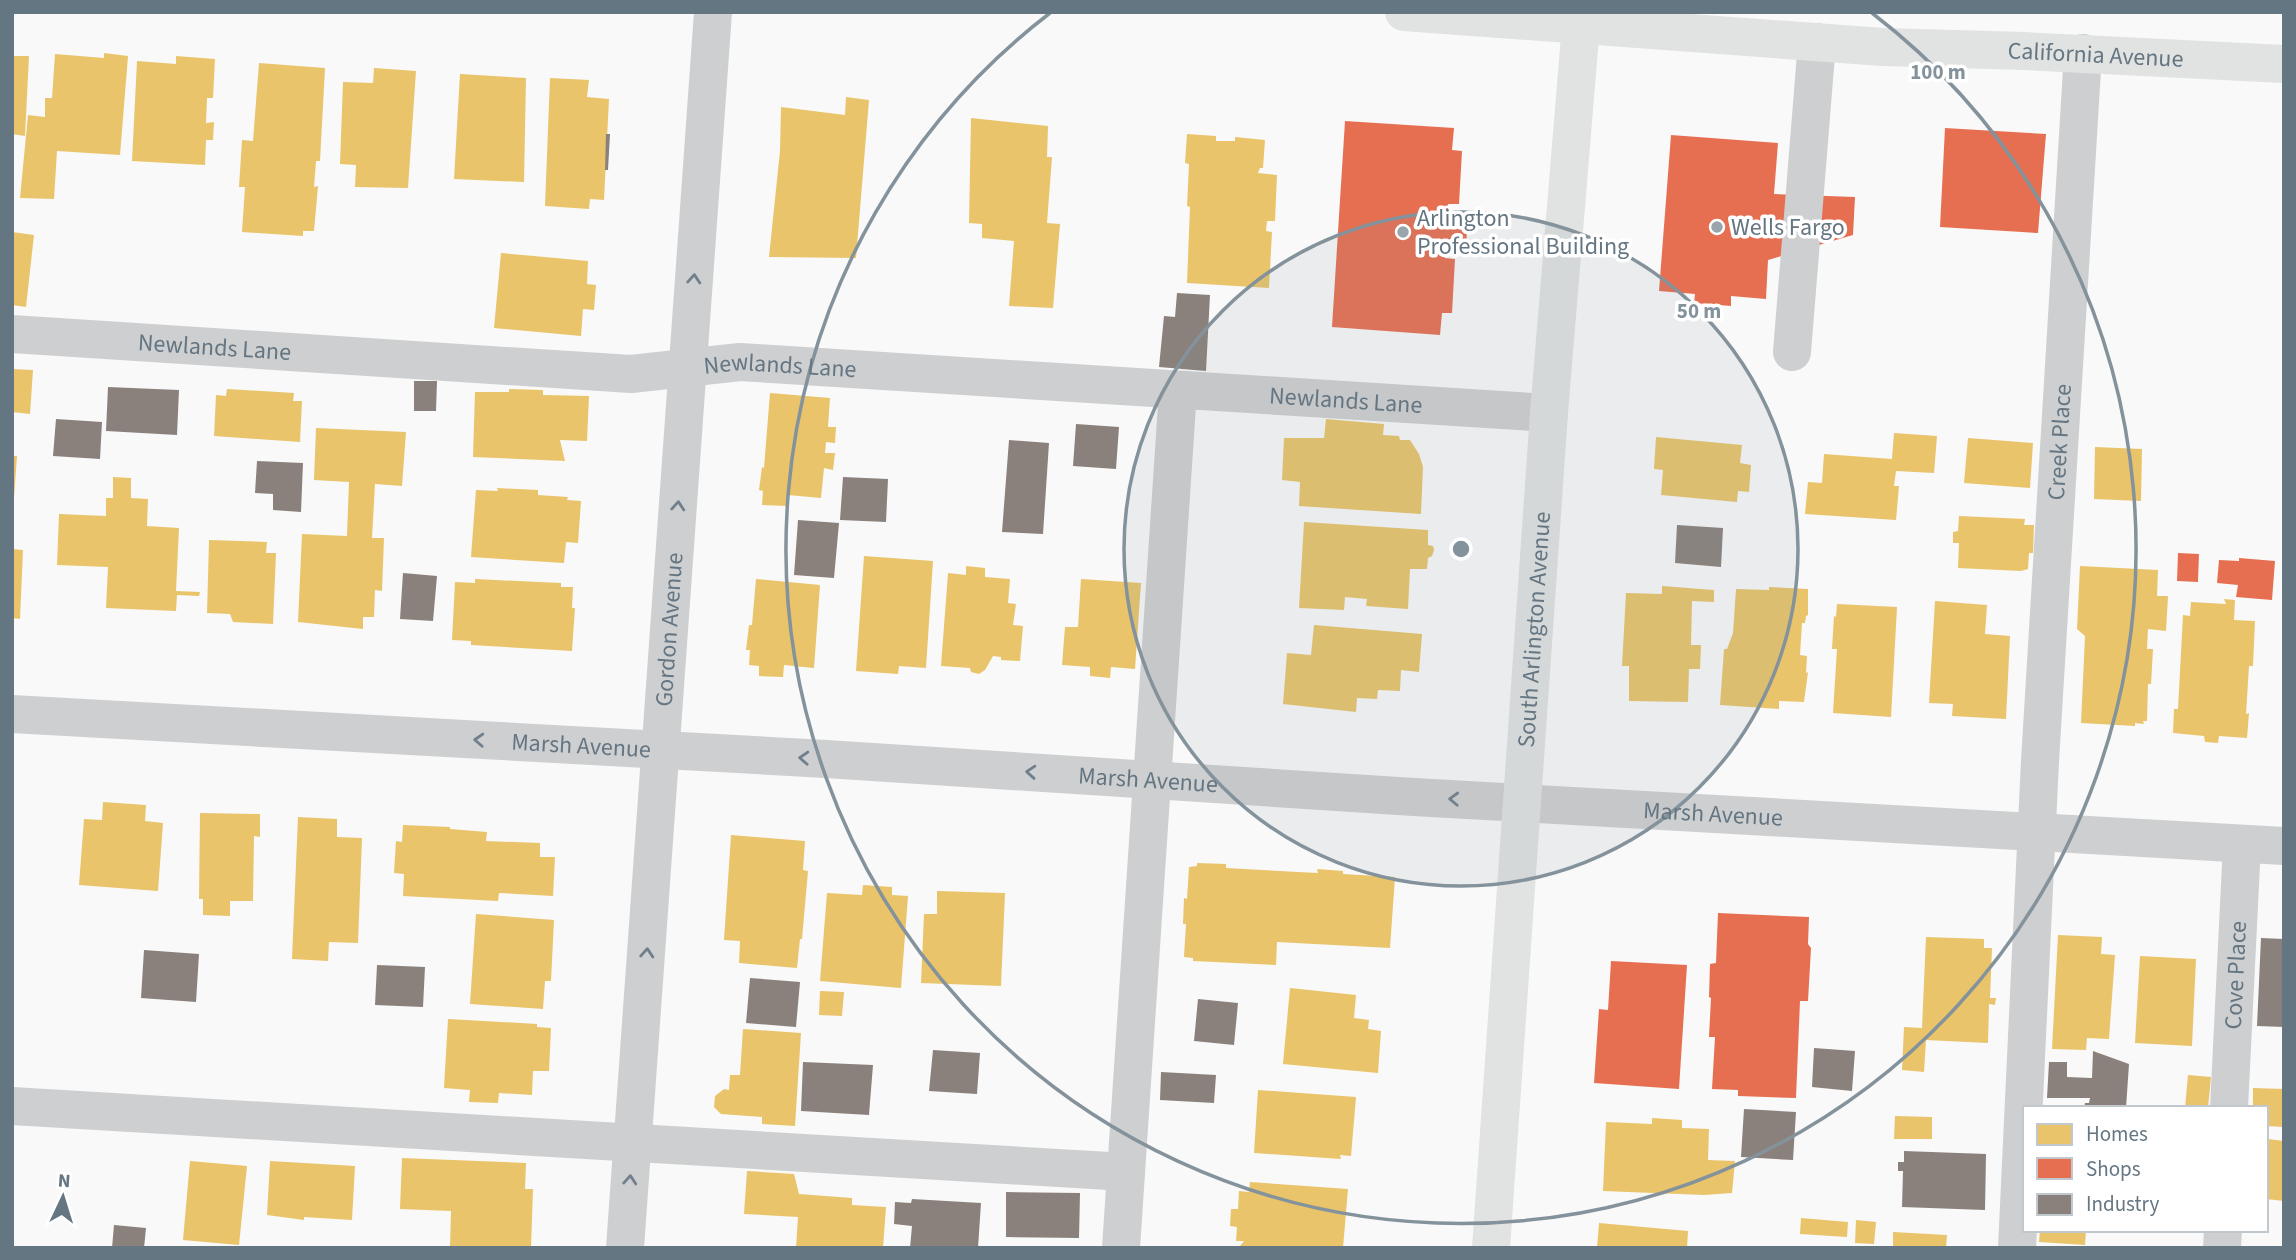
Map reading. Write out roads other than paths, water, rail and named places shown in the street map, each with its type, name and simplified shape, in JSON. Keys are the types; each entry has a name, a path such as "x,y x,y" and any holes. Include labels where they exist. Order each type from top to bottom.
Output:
{"main road":[{"name":"California Avenue","path":"1404,12 1581,18 1883,47 2084,53 2284,64"},
{"name":"South Arlington Avenue","path":"1491,1248 1549,413 1581,18"}],"street":[{"name":"Gordon Avenue","path":"625,1248 713,12"},
{"path":"1791,352 1817,42"},
{"name":"Creek Place","path":"2024,1106 2037,832 2084,53"},
{"name":"Newlands Lane","path":"12,334 631,374 740,362 1549,413"},
{"path":"1121,1248 1178,390"},
{"name":"Marsh Avenue","path":"12,714 2284,846"},
{"name":"Cove Place","path":"2229,1106 2242,844"},
{"path":"12,1106 1126,1172"},
{"name":"Creek Place","path":"2017,1248 2023,1123"}],"place":[{"name":"Wells Fargo","path":"1717,227"},
{"name":"Arlington Professional Building","path":"1403,232"}]}
